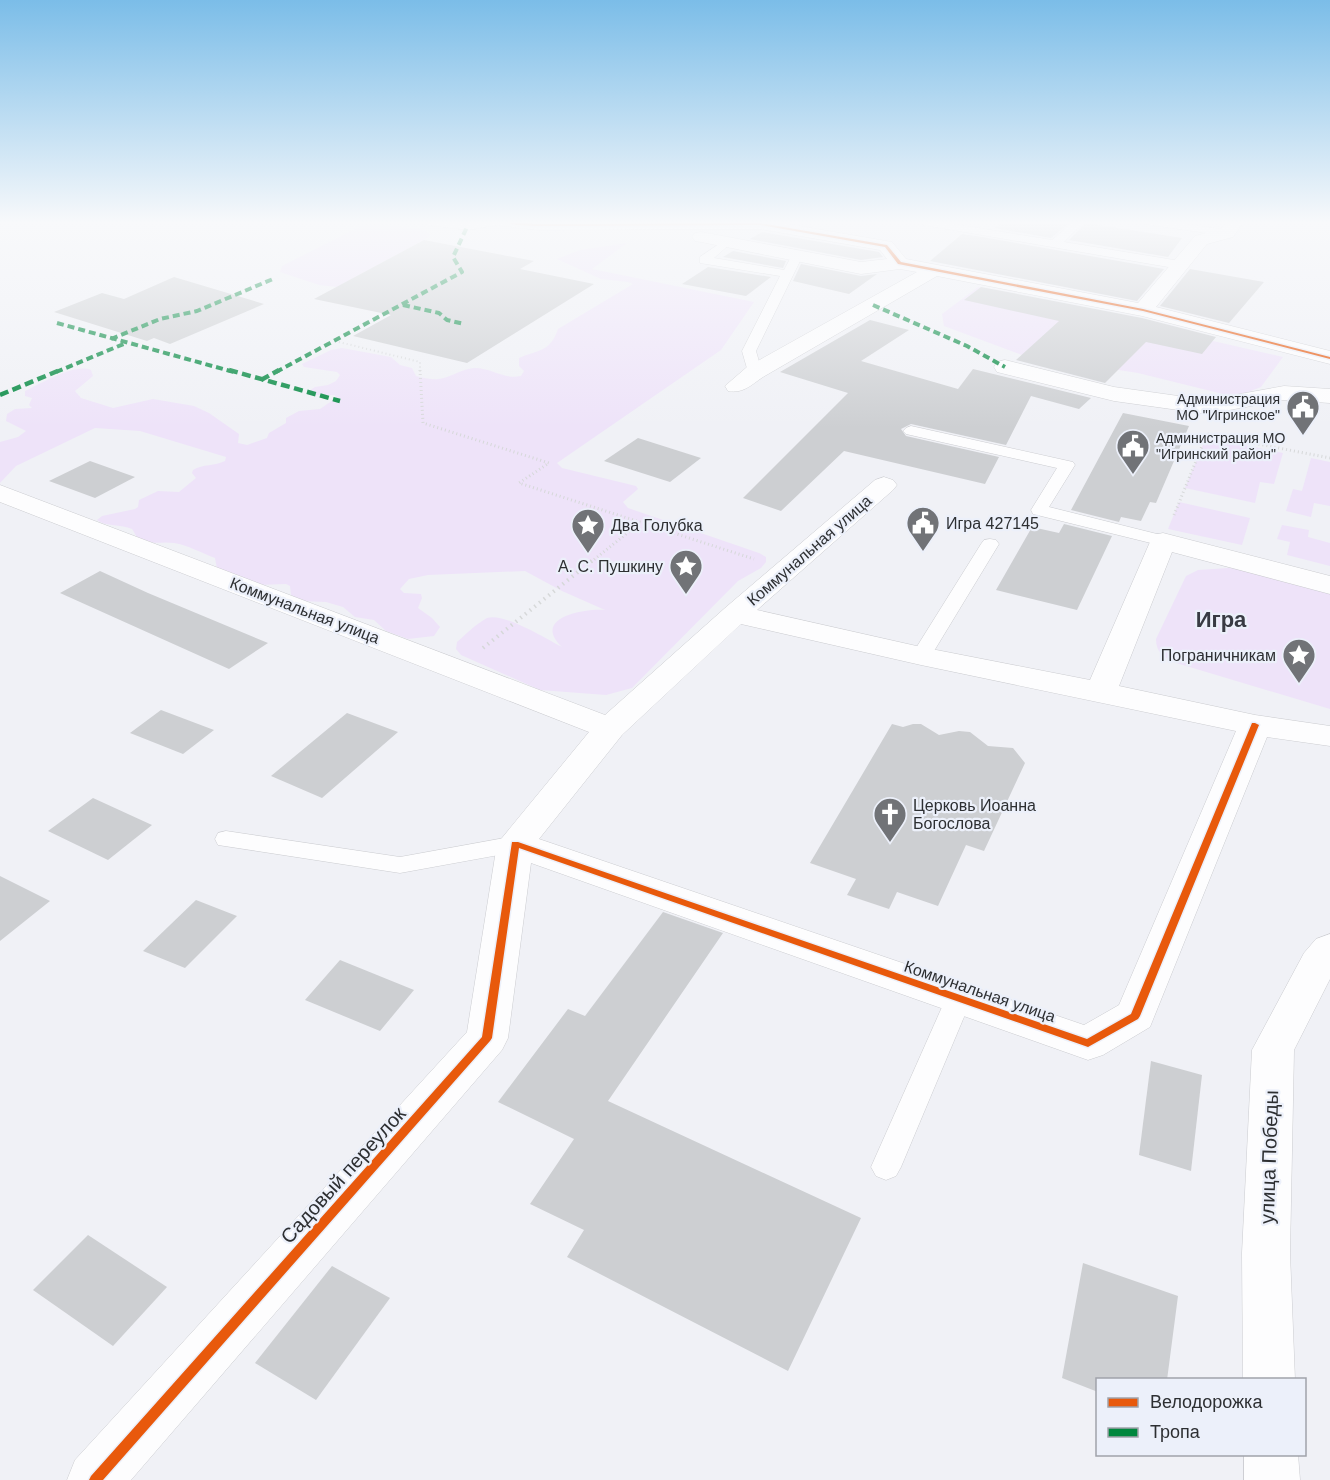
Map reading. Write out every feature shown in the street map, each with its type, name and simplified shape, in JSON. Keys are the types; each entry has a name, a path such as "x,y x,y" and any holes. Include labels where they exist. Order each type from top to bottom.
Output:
{"street":[{"path":"736,386 755,372 899,290"},
{"path":"1039,290 1143,310 1330,358"},
{"path":"1143,310 1159,290"},
{"path":"1005,367 1114,394 1168,404 1207,407 1284,393 1330,396"},
{"name":"Коммунальная улица","path":"884,485 735,614 610,728 514,844 1088,1043 1135,1016 1255,725"},
{"name":"Коммунальная улица","path":"0,493 610,728"},
{"path":"1101,692 1163,541 1330,585"},
{"name":"Коммунальная улица","path":"735,614 921,656 1255,725 1330,736"},
{"name":"Садовый переулок","path":"94,1480 487,1038 514,844"},
{"name":"улица Победы","path":"1269,1378 1266,1253 1273,1050 1318,964 1330,949"},
{"path":"1271,1456 1272,1480"}],"lane":[{"path":"755,372 749,351 779,290"},
{"path":"911,430 1067,465 1039,510 1163,541"},
{"path":"921,656 990,544"},
{"path":"226,839 400,865 514,844"},
{"path":"886,1167 959,998"}],"path":[{"path":"335,341 420,362 423,423 549,463 519,483 786,569"},
{"path":"1163,541 1207,434 1330,458"},
{"path":"456,669 641,522"}],"shaded area":[{"path":"623,290 695,290 754,302 721,350 557,463 562,468 636,486 638,489 623,502 628,508 766,557 766,562 761,568 738,581 632,688 606,695 540,690 461,655 456,649 457,642 487,618 494,617 514,622 562,647 554,637 553,629 556,622 574,613 605,610 525,571 428,575 409,579 400,589 404,593 421,594 422,598 418,608 440,627 434,636 408,639 386,631 374,620 355,617 343,607 326,602 301,601 291,595 290,586 286,584 256,585 217,569 215,558 195,549 174,543 153,543 141,540 132,529 105,524 97,520 102,516 135,509 138,507 139,500 158,491 179,492 196,478 192,473 193,470 221,463 226,457 140,431 95,428 16,466 0,483 0,442 18,437 26,431 6,421 7,414 15,409 32,408 29,405 32,398 25,396 25,391 76,369 91,370 93,376 75,391 81,398 113,408 153,399 194,406 209,413 239,434 238,443 247,445 267,438 269,433 286,423 286,418 299,411 320,409 336,398 335,395 314,395 309,391 336,381 340,375 337,372 304,367 302,364 331,350 342,348 391,357 400,365 412,368 416,376 428,379 444,378 466,369 475,368 515,377 521,376 524,371 519,366 519,358 548,346 558,329"},
{"path":"974,290 991,290 1283,357 1261,387 1235,397 1138,373 1022,355 944,326 942,314"},
{"path":"1215,439 1283,453 1274,484 1260,482 1255,503 1185,488 1204,442"},
{"path":"1311,458 1330,462 1330,506 1314,503 1311,517 1286,511 1293,489 1302,491"},
{"path":"1179,502 1250,518 1242,545 1168,529"},
{"path":"1282,525 1309,530 1308,537 1330,543 1330,566 1287,555 1290,542 1277,539"},
{"path":"1247,569 1330,592 1330,709 1173,662 1163,656 1156,639 1186,576 1198,570"}],"building":[{"path":"144,290 218,290 264,304 170,344 154,338 147,341 54,312 102,293 124,299"},
{"path":"331,290 584,290 467,363 353,336 391,315 314,299"},
{"path":"714,290 754,290 746,296"},
{"path":"832,290 855,290 849,294"},
{"path":"977,290 997,290 1142,318 1216,337 1202,354 1146,342 1105,383 1016,360 1059,321 964,300"},
{"path":"1080,290 1146,290 1137,301"},
{"path":"1173,290 1257,290 1229,323 1160,306"},
{"path":"870,320 909,330 861,361 958,389 973,369 1091,398 1079,409 1031,396 1006,445 911,424 901,429 906,436 999,457 985,484 844,451 781,511 743,498 848,393 780,372"},
{"path":"1123,413 1189,426 1156,503 1150,502 1141,521 1121,517 1119,522 1071,510"},
{"path":"638,438 701,458 670,482 604,461"},
{"path":"90,461 135,477 95,498 49,481"},
{"path":"1064,524 1112,536 1077,610 996,590 1032,527 1059,533"},
{"path":"100,571 268,643 229,669 60,593"},
{"path":"161,710 214,730 183,754 130,733"},
{"path":"347,713 398,732 322,798 271,776"},
{"path":"892,724 903,727 921,724 939,735 959,731 970,732 988,746 1013,748 1025,763 984,851 966,845 938,906 897,892 889,909 847,895 856,879 810,863"},
{"path":"93,798 152,825 108,860 48,831"},
{"path":"0,876 50,901 0,941"},
{"path":"196,900 237,916 185,968 143,951"},
{"path":"663,912 723,933 608,1101 861,1218 788,1371 567,1257 584,1230 530,1204 574,1139 498,1102 568,1009 585,1016"},
{"path":"340,960 414,990 380,1031 305,1000"},
{"path":"1151,1061 1202,1075 1191,1171 1139,1155"},
{"path":"88,1235 167,1287 113,1346 33,1290"},
{"path":"1083,1263 1178,1296 1167,1378 1096,1378 1096,1391 1062,1378"},
{"path":"332,1266 390,1298 316,1400 255,1363"}],"marked path":[{"path":"111,339 160,319 197,311 247,290"},
{"path":"261,380 428,290"},
{"path":"403,305 439,313 447,320 464,324"},
{"path":"873,305 967,346 1005,367"},
{"path":"57,323 340,401"},
{"path":"0,395 126,343"}],"cycle path":[{"path":"1040,290 1143,310 1330,358"},
{"path":"95,1480 487,1038 515,844 1088,1043 1135,1016 1255,725"}],"place":[{"name":"Администрация МО \"Игринское\"","path":"1303,436"},
{"name":"Администрация МО \"Игринский район\"","path":"1133,475"},
{"name":"Игра 427145","path":"923,552"},
{"name":"Два Голубка","path":"588,554"},
{"name":"А. С. Пушкину","path":"686,595"},
{"name":"Пограничникам","path":"1299,684"},
{"name":"Церковь Иоанна Богослова","path":"890,843"}],"district":[{"name":"Игра","path":"1221,619"}]}
